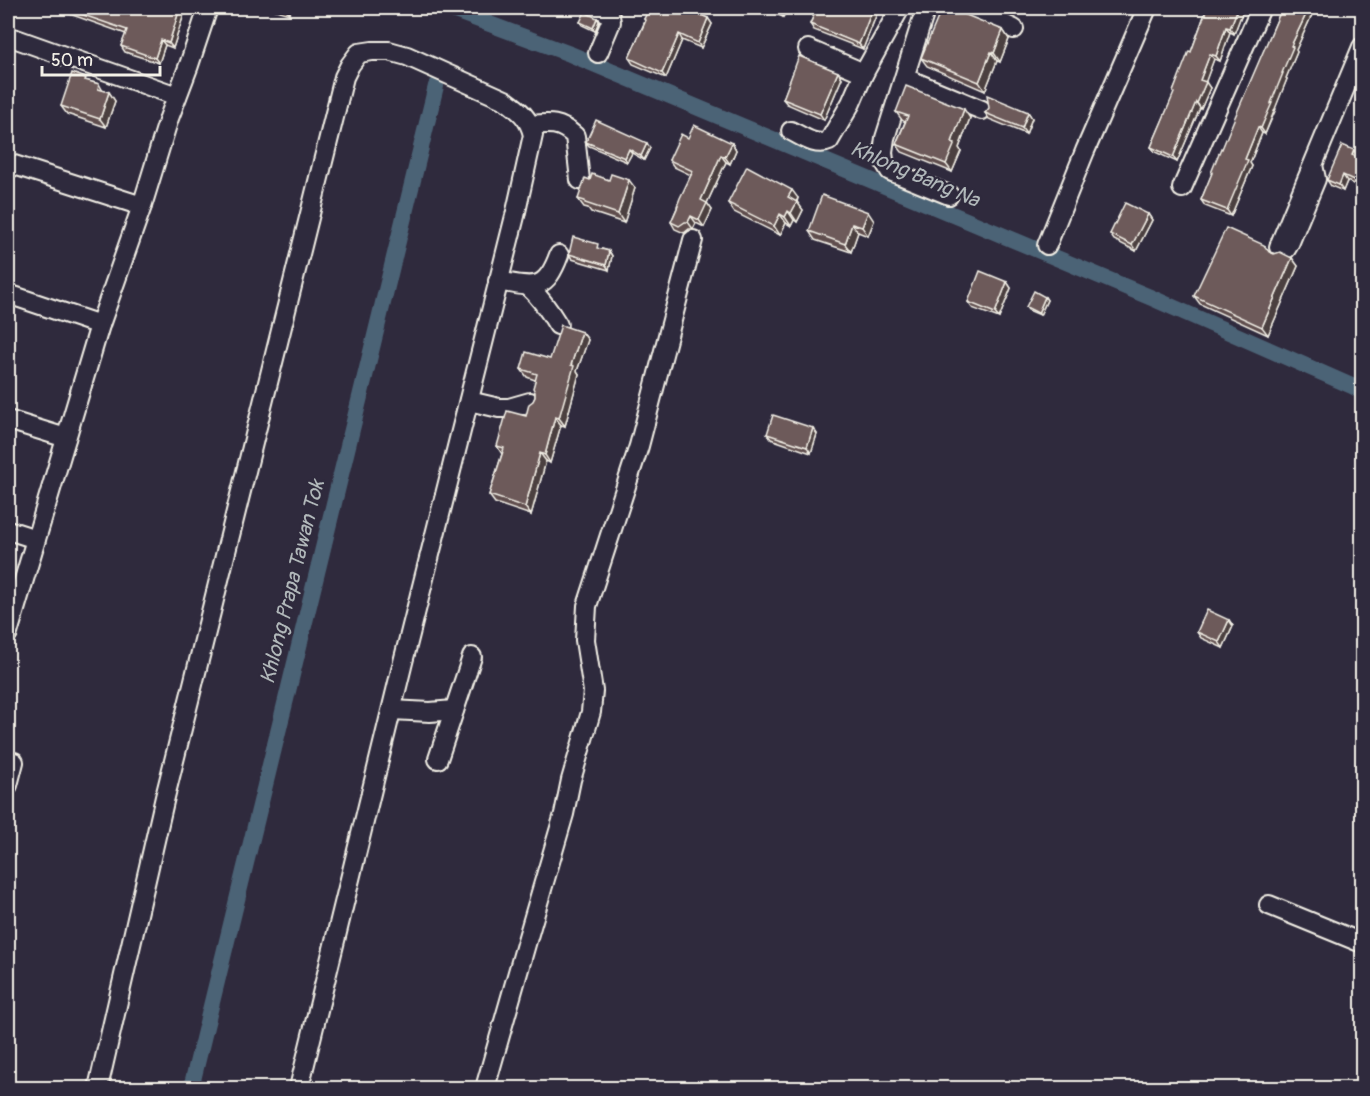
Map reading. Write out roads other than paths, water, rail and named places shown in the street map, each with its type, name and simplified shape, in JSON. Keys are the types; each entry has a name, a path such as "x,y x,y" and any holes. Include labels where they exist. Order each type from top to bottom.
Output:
{"street":[{"path":"8,633 100,325 208,8"},
{"path":"596,8 604,10 610,16 611,22 598,53"},
{"path":"790,132 816,143 823,144 829,141 900,8"},
{"path":"926,8 885,138 884,161 890,171 949,195"},
{"path":"969,8 1014,29"},
{"path":"1047,244 1147,8"},
{"path":"1182,188 1261,8"},
{"path":"8,36 177,96"},
{"path":"1313,165 1362,47"},
{"path":"808,50 864,73"},
{"path":"98,1089 165,797 344,76 359,53 389,51 407,56 505,100 517,109 531,125 533,135 515,216 299,1089"},
{"path":"905,78 982,110"},
{"path":"531,125 547,123 560,125 575,136 580,180"},
{"path":"8,163 142,206"},
{"path":"485,1089 591,712 593,691 585,640 587,606 639,446 693,240"},
{"path":"498,281 528,286 541,283 549,278 559,255"},
{"path":"528,286 540,297 558,325"},
{"path":"8,294 100,325"},
{"path":"469,402 499,408 509,408 530,402"},
{"path":"8,420 66,438"},
{"path":"8,530 36,539"},
{"path":"438,759 472,657"},
{"path":"392,710 430,712 454,710"},
{"path":"8,785 14,762"},
{"path":"1269,905 1362,943"}],"waterway":[{"name":"Khlong Bang Na","path":"447,8 570,54 1152,298 1362,392"},
{"name":"Khlong Prapa Tawan Tok","path":"191,1088 436,86"}]}
